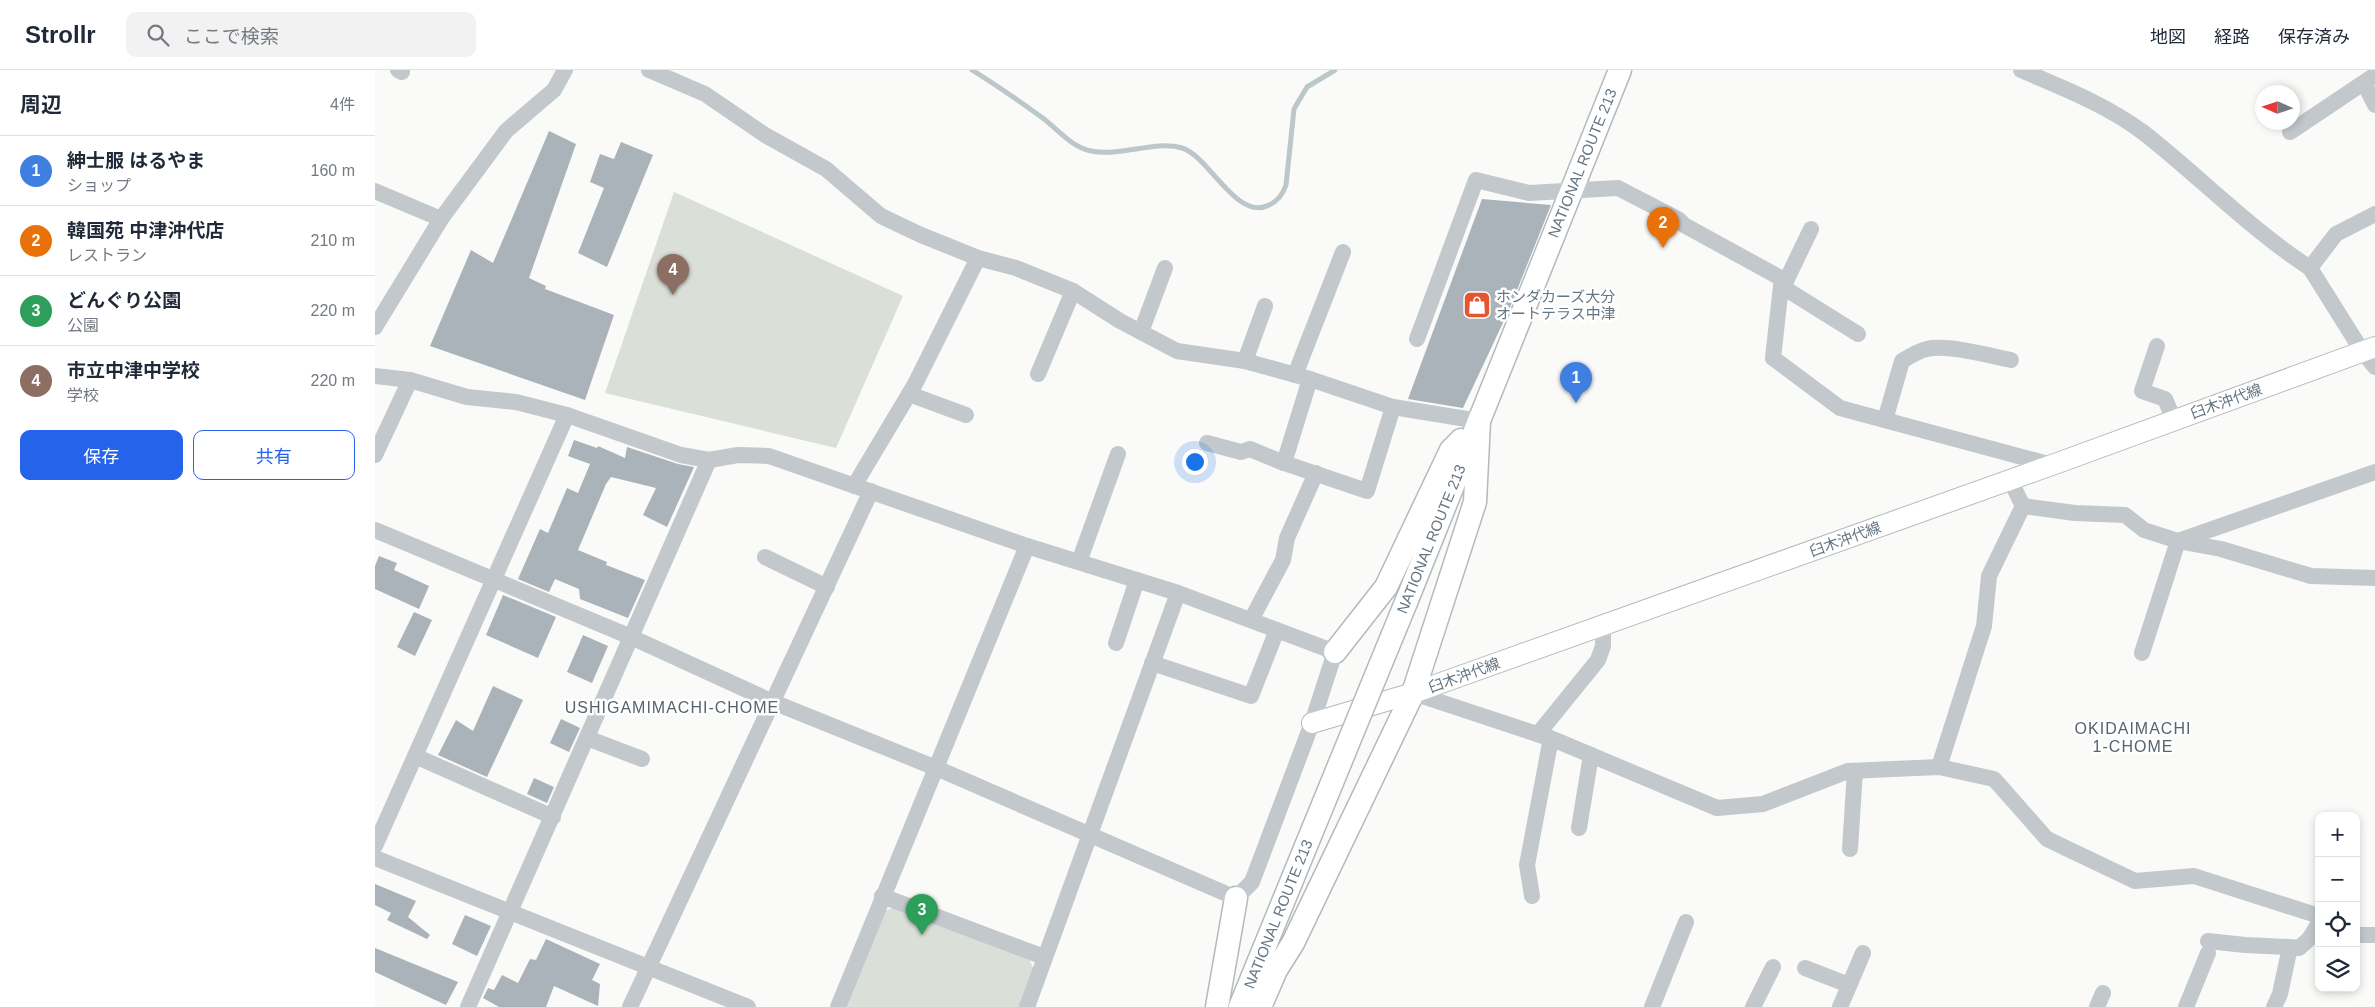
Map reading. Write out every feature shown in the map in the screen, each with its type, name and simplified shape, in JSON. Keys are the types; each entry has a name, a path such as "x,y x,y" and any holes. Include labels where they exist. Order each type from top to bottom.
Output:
{"highway":[{"name":"NATIONAL ROUTE 213","path":"1240,1007 1407,600 1620,70"},
{"path":"1335,652 1387,587 1451,450 1479,421"},
{"path":"1260,1007 1276,970 1293,944 1413,693 1475,502 1479,421"},
{"path":"1217,1007 1236,898"}],"main road":[{"name":"臼木沖代線","path":"1312,723 1413,693 2052,465 2369,349"}],"street":[{"path":"375,327 441,219 506,131 554,90 565,70"},
{"path":"649,70 705,94 765,135 826,169 881,216 921,235 979,258 1016,268 1073,291 1141,332 1177,351 1245,361 1303,377 1393,407 1479,421"},
{"path":"2021,70 2091,100 2142,132 2281,250 2310,268 2369,349 2375,367"},
{"path":"2290,132 2369,79 2375,105"},
{"path":"1417,339 1476,180 1529,193 1617,188 1678,219 1684,225 1783,284 1858,334"},
{"path":"375,191 441,219"},
{"path":"2310,268 2336,234 2375,214"},
{"path":"1811,229 1783,284 1773,358 1840,408 2052,465"},
{"path":"1284,463 1303,377 1343,252"},
{"path":"854,486 909,394 979,258"},
{"path":"1141,332 1165,268"},
{"path":"1038,374 1073,291"},
{"path":"1245,361 1265,306"},
{"path":"2157,346 2142,391 2165,399 2175,420"},
{"path":"1885,420 1902,361 1912,355 1928,349 1943,348 2011,360"},
{"path":"375,376 410,380 467,397 516,402 567,415 681,455 709,460 738,455 769,456 1027,546 1178,593 1335,652 1312,723 1252,882 1236,898 936,768 773,702 631,637 493,581 375,530"},
{"path":"375,455 410,380"},
{"path":"909,394 966,415"},
{"path":"1207,443 1241,452 1250,449 1284,463 1367,491 1393,407"},
{"path":"375,846 567,415"},
{"path":"1079,562 1117,454"},
{"path":"468,1007 512,912 709,460"},
{"path":"2178,541 2375,472"},
{"path":"1251,620 1283,560 1287,538 1316,474"},
{"path":"2010,480 2023,506"},
{"path":"630,1007 871,491"},
{"path":"2023,506 2075,513 2125,514 2144,530 2178,541 2221,549 2311,576 2375,578"},
{"path":"1939,767 1983,626 1989,576 2023,506"},
{"path":"2142,653 2178,541"},
{"path":"838,1007 1027,546"},
{"path":"765,557 827,587"},
{"path":"1116,642 1137,580"},
{"path":"1027,1007 1178,593"},
{"path":"1532,896 1527,865 1545,736 1598,660 1603,646 1603,625"},
{"path":"1152,663 1251,696 1277,630"},
{"path":"1413,693 1545,736 1717,808 1763,804 1848,771 1939,767 1993,779 2047,839 2135,881 2194,876 2315,915"},
{"path":"587,738 642,759"},
{"path":"1579,828 1591,755"},
{"path":"415,756 553,817"},
{"path":"1850,849 1855,771"},
{"path":"375,858 748,1007"},
{"path":"882,896 1045,957"},
{"path":"1652,1007 1685,922"},
{"path":"2186,1007 2208,947 2245,945 2299,948 2309,939 2315,929"},
{"path":"2274,1007 2280,994 2290,947"},
{"path":"1840,1007 1863,953"},
{"path":"1753,1007 1773,967"},
{"path":"1805,968 1849,986"}],"shaded area":[{"path":"674,192 903,296 836,448 605,393"},
{"path":"899,906 1030,960 1035,973 1023,1007 845,1007 883,911"}],"building":[{"path":"549,131 576,144 529,278 546,286 545,289 614,315 585,400 430,346 471,250 493,263"},
{"path":"621,142 653,155 607,267 578,253 604,188 590,182 600,154 614,159"},
{"name":"ホンダカーズ大分 オートテラス中津","path":"1482,199 1551,205 1509,310 1463,408 1408,399"},
{"path":"574,440 597,448 598,446 625,458 627,447 678,464 694,467 667,527 643,515 656,488 611,477 606,484 578,550 607,562 606,565 645,580 628,618 580,599 579,589 555,579 549,592 518,579 540,529 548,533 567,488 578,493 590,464 568,456"},
{"path":"379,556 397,563 394,570 429,586 419,609 375,589 375,566"},
{"path":"503,595 556,617 538,658 486,635"},
{"path":"414,612 432,620 415,656 397,647"},
{"path":"583,635 608,646 592,683 567,672"},
{"path":"493,686 523,700 487,777 438,755 456,720 473,731"},
{"path":"561,719 580,728 569,752 550,743"},
{"path":"534,778 554,787 547,803 527,794"},
{"path":"375,884 416,901 408,917 430,935 427,939 387,920 391,913 375,905"},
{"path":"465,915 491,926 477,956 452,944"},
{"path":"546,939 600,964 592,980 600,984 598,1006 554,986 546,1007 499,1007 483,998 488,988 494,990 502,975 518,983 530,959 536,960"},
{"path":"375,948 458,982 446,1005 375,972"}],"waterway":[{"path":"972,70 1084,149 1114,152 1161,146 1182,148 1192,153 1235,197 1257,208 1269,205 1278,199 1286,185 1294,109 1307,87 1335,70"}],"place":[{"name":"韓国苑 中津沖代店","path":"1663,248"},
{"name":"市立中津中学校","path":"673,295"},
{"name":"ホンダカーズ大分 オートテラス中津","path":"1477,305"},
{"name":"紳士服 はるやま","path":"1576,403"},
{"name":"どんぐり公園","path":"922,935"}],"district":[{"name":"USHIGAMIMACHI-CHOME","path":"672,707"},
{"name":"OKIDAIMACHI 1-CHOME","path":"2133,737"}]}
